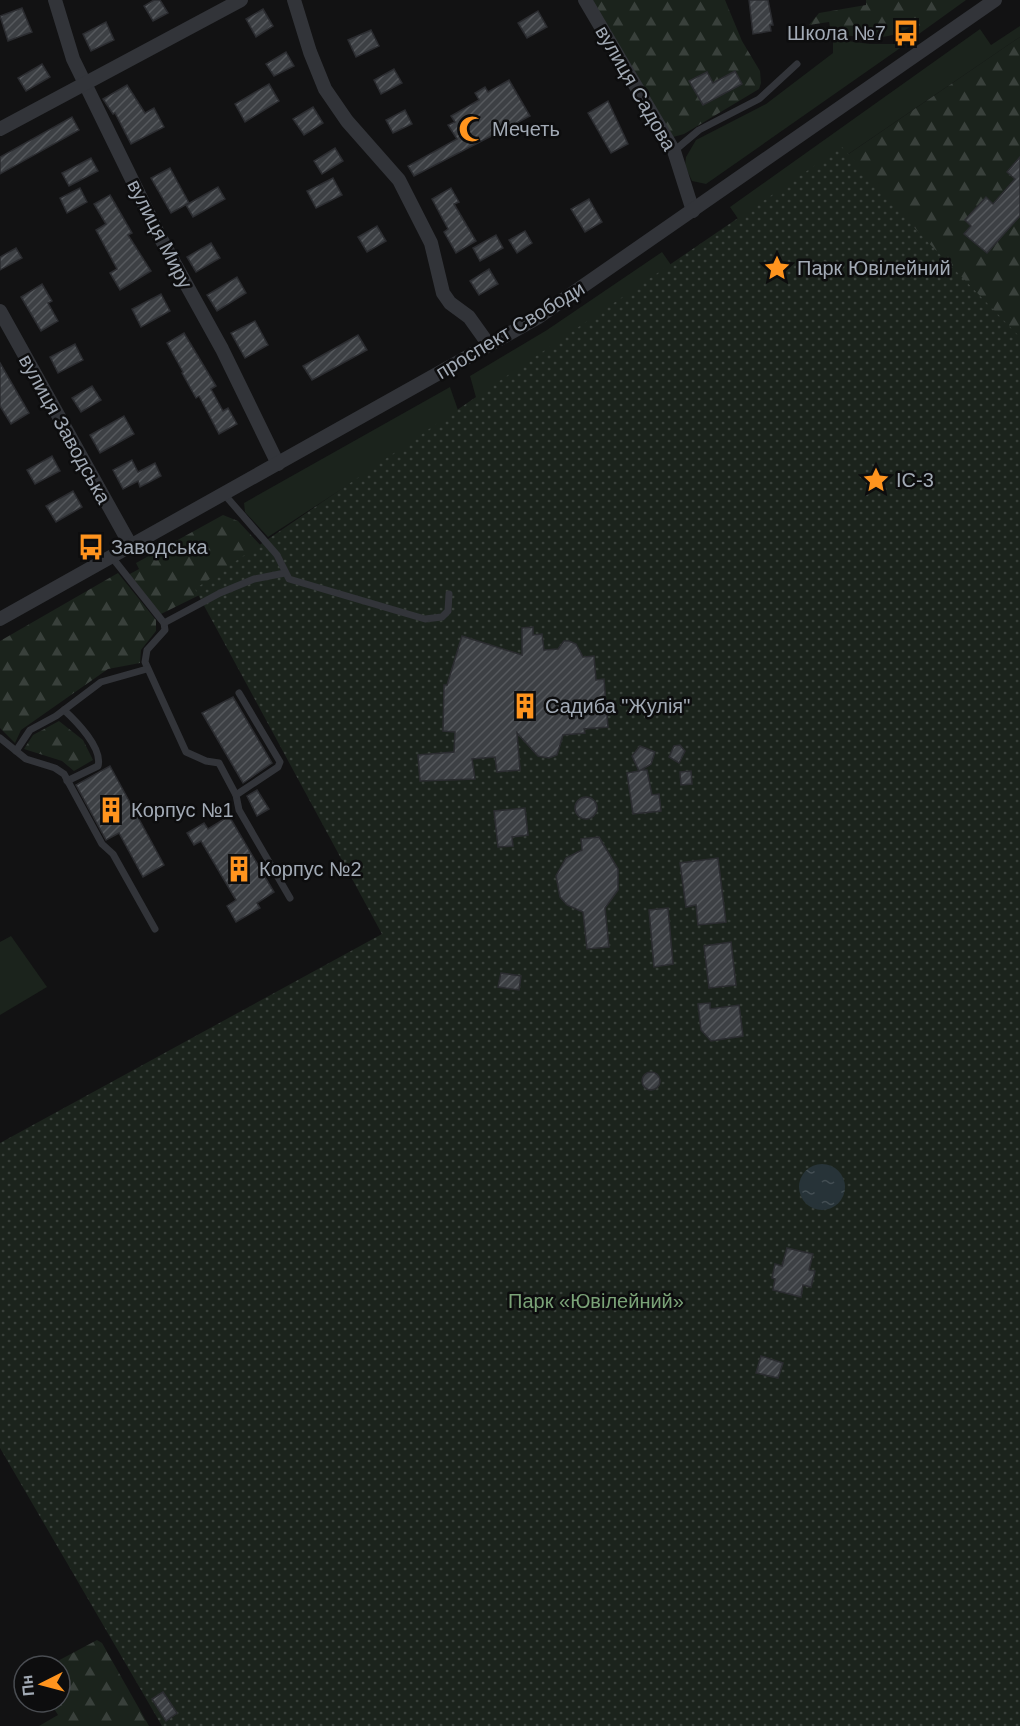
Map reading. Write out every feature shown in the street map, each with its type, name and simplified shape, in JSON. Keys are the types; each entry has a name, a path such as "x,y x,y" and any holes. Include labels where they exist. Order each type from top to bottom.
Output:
{"street":[{"name":"вулиця Миру","path":"55,0 74,59 86,84 160,237 222,349 278,464"},
{"path":"0,129 241,0"},
{"path":"294,0 310,52 325,89 347,121 399,180 431,243 443,293 450,303 469,317 489,345"},
{"name":"вулиця Садова","path":"585,0 674,151 693,212"},
{"name":"проспект Свободи","path":"0,619 537,318 693,212 995,0"},
{"name":"вулиця Заводська","path":"0,311 131,546"}],"lane":[{"path":"674,151 699,130 759,99 797,64"},
{"path":"224,494 277,555 289,579 425,619 442,617 448,611 449,594"},
{"path":"111,556 164,623 165,630 147,650 145,663 186,752 206,761 219,763 236,795 239,810 290,898"},
{"path":"164,623 220,593 254,579 285,573"},
{"path":"16,752 30,730 64,710 101,682 147,669"},
{"path":"236,795 278,768 280,762 239,693"},
{"path":"64,710 89,736 100,764 67,781"},
{"path":"0,738 26,759 55,768 63,774 155,929"}],"green space":[{"path":"589,0 725,0 742,41 760,71 759,89 684,134 673,137"},
{"path":"866,0 966,0 916,36 910,27 891,35 872,38 831,33 829,22 809,25 819,13 866,5"},
{"path":"1020,26 1020,37 743,226 730,207 980,29 991,45"},
{"path":"1020,37 1020,157 1007,172 1015,179 993,204 986,197 965,220 971,226 965,233 987,253 1020,216 1020,575 777,203"},
{"path":"833,39 870,44 906,44 706,184 692,181 685,166 686,157 696,140 766,104 833,53"},
{"name":"Парк «Ювілейний»","path":"842,147 922,236 1020,337 1020,1726 162,1726 0,1448 0,1143 382,934 195,589"},
{"path":"662,252 676,272 477,401 470,376 547,330"},
{"path":"450,387 459,413 268,537 245,512 244,503"},
{"path":"223,515 238,521 273,559 161,614 128,575 139,569 136,563"},
{"path":"118,573 156,620 156,631 141,650 140,663 108,669 21,730 15,743 0,728 0,641"},
{"path":"59,721 83,740 93,760 74,771 62,761 24,749 33,735"},
{"path":"11,936 47,987 0,1015 0,942"},
{"path":"97,1640 102,1643 149,1726 39,1726 57,1714 72,1714 71,1654"}],"water":[{"path":"822,1164 838,1171 845,1187 838,1203 822,1210 806,1203 799,1187 806,1171"}],"building":[{"path":"154,0 160,0 168,13 153,21 144,6"},
{"path":"749,0 768,0 773,25 770,25 771,31 753,34"},
{"path":"22,8 32,32 8,41 0,16"},
{"path":"263,9 273,26 256,37 246,19"},
{"path":"538,11 547,27 527,38 518,23"},
{"path":"106,22 114,40 91,51 83,34"},
{"path":"371,30 379,46 356,57 348,40"},
{"path":"286,52 294,66 274,76 266,64"},
{"path":"42,64 50,77 26,91 18,78"},
{"path":"394,69 402,83 381,94 374,80"},
{"path":"735,71 742,84 703,105 689,81 707,72 713,83"},
{"path":"509,80 530,116 414,176 408,166 457,139 448,125 455,122 451,116 479,100 475,93 485,87 488,92"},
{"path":"269,84 279,101 245,122 235,104"},
{"path":"127,85 145,113 154,108 164,127 131,144 115,113 113,114 103,99"},
{"path":"608,101 628,144 611,153 588,113"},
{"path":"313,107 323,123 304,135 293,119"},
{"path":"405,110 412,124 393,133 386,120"},
{"path":"72,117 79,130 0,174 0,157"},
{"path":"335,148 343,161 322,174 314,161"},
{"path":"1020,157 1020,216 987,253 964,234 971,226 965,220 986,197 993,204 1015,179 1007,172"},
{"path":"91,158 98,171 69,186 62,173"},
{"path":"170,168 189,203 171,213 151,178"},
{"path":"333,178 342,195 316,208 307,191"},
{"path":"218,187 225,199 193,217 186,205"},
{"path":"80,188 87,202 67,213 60,198"},
{"path":"451,188 459,202 454,204 476,241 456,253 444,232 448,229 432,199"},
{"path":"110,195 132,233 128,235 151,271 120,290 110,273 117,269 96,230 106,224 94,204"},
{"path":"589,199 602,222 585,232 571,209"},
{"path":"377,226 386,241 367,252 358,237"},
{"path":"525,231 532,243 517,253 509,240"},
{"path":"496,235 503,248 480,261 473,248"},
{"path":"211,243 220,258 196,272 187,257"},
{"path":"16,248 22,258 0,270 0,257"},
{"path":"489,269 498,284 479,295 470,281"},
{"path":"237,277 246,293 217,311 207,295"},
{"path":"42,284 52,301 48,303 58,321 41,331 21,297"},
{"path":"161,294 170,311 141,327 132,309"},
{"path":"255,321 268,345 245,358 231,333"},
{"path":"184,333 216,386 211,389 223,411 228,408 237,424 219,434 199,396 196,398 167,343"},
{"path":"358,335 367,350 312,380 303,366"},
{"path":"75,344 83,360 58,373 50,357"},
{"path":"0,363 29,413 11,424 0,406"},
{"path":"92,386 101,400 81,412 72,398"},
{"path":"124,416 134,434 100,453 90,435"},
{"path":"52,456 60,471 35,484 27,470"},
{"path":"132,460 138,472 155,463 161,476 140,487 138,481 123,489 113,470"},
{"path":"73,491 82,507 56,522 46,506"},
{"name":"Садиба \"Жулія\"","path":"533,627 533,635 542,634 544,650 558,649 564,641 569,641 576,644 583,657 594,656 596,680 604,679 608,727 584,729 585,733 563,735 557,755 549,758 538,756 517,733 520,770 497,772 495,757 472,759 475,779 420,781 418,755 454,752 455,732 443,731 444,685 447,685 462,636 522,655 522,628"},
{"path":"233,697 272,763 243,783 202,713"},
{"path":"680,745 685,751 679,763 669,757 674,746"},
{"path":"640,746 655,752 651,764 641,770 647,770 652,795 659,794 661,811 633,814 627,773 639,771 632,756"},
{"name":"Корпус №1","path":"110,766 164,865 143,877 119,833 106,840 76,785"},
{"path":"691,771 692,784 681,785 680,772"},
{"path":"257,790 269,809 257,816 247,796"},
{"path":"586,797 594,800 597,808 594,816 586,819 578,816 575,808 578,800"},
{"path":"525,808 528,835 512,837 513,846 498,847 494,811"},
{"name":"Корпус №2","path":"229,816 274,892 257,903 260,908 236,922 227,906 236,900 201,841 194,845 187,833 204,823 208,829"},
{"path":"599,837 618,869 618,890 605,908 609,947 587,949 583,912 567,905 560,897 556,876 566,858 582,850 581,839"},
{"path":"718,858 726,922 698,925 696,905 686,907 680,863"},
{"path":"668,908 673,964 654,967 649,910"},
{"path":"731,942 736,985 709,988 704,946"},
{"path":"501,973 521,976 519,990 498,987"},
{"path":"710,1003 710,1009 739,1005 743,1036 711,1041 701,1030 698,1004"},
{"path":"651,1072 657,1075 660,1081 657,1087 651,1090 645,1087 642,1081 645,1075"},
{"path":"787,1248 813,1254 809,1270 815,1271 811,1287 803,1285 801,1297 773,1290 775,1279 772,1278 775,1264 782,1266"},
{"path":"761,1356 783,1363 778,1378 756,1373"},
{"path":"163,1692 177,1713 166,1721 152,1699"}],"place":[{"name":"Школа №7","path":"906,33"},
{"name":"Мечеть","path":"472,129"},
{"name":"Парк Ювілейний","path":"777,268"},
{"name":"ІС-3","path":"876,480"},
{"name":"Заводська","path":"91,547"},
{"name":"Садиба \"Жулія\"","path":"525,706"},
{"name":"Корпус №1","path":"111,810"},
{"name":"Корпус №2","path":"239,869"}]}
